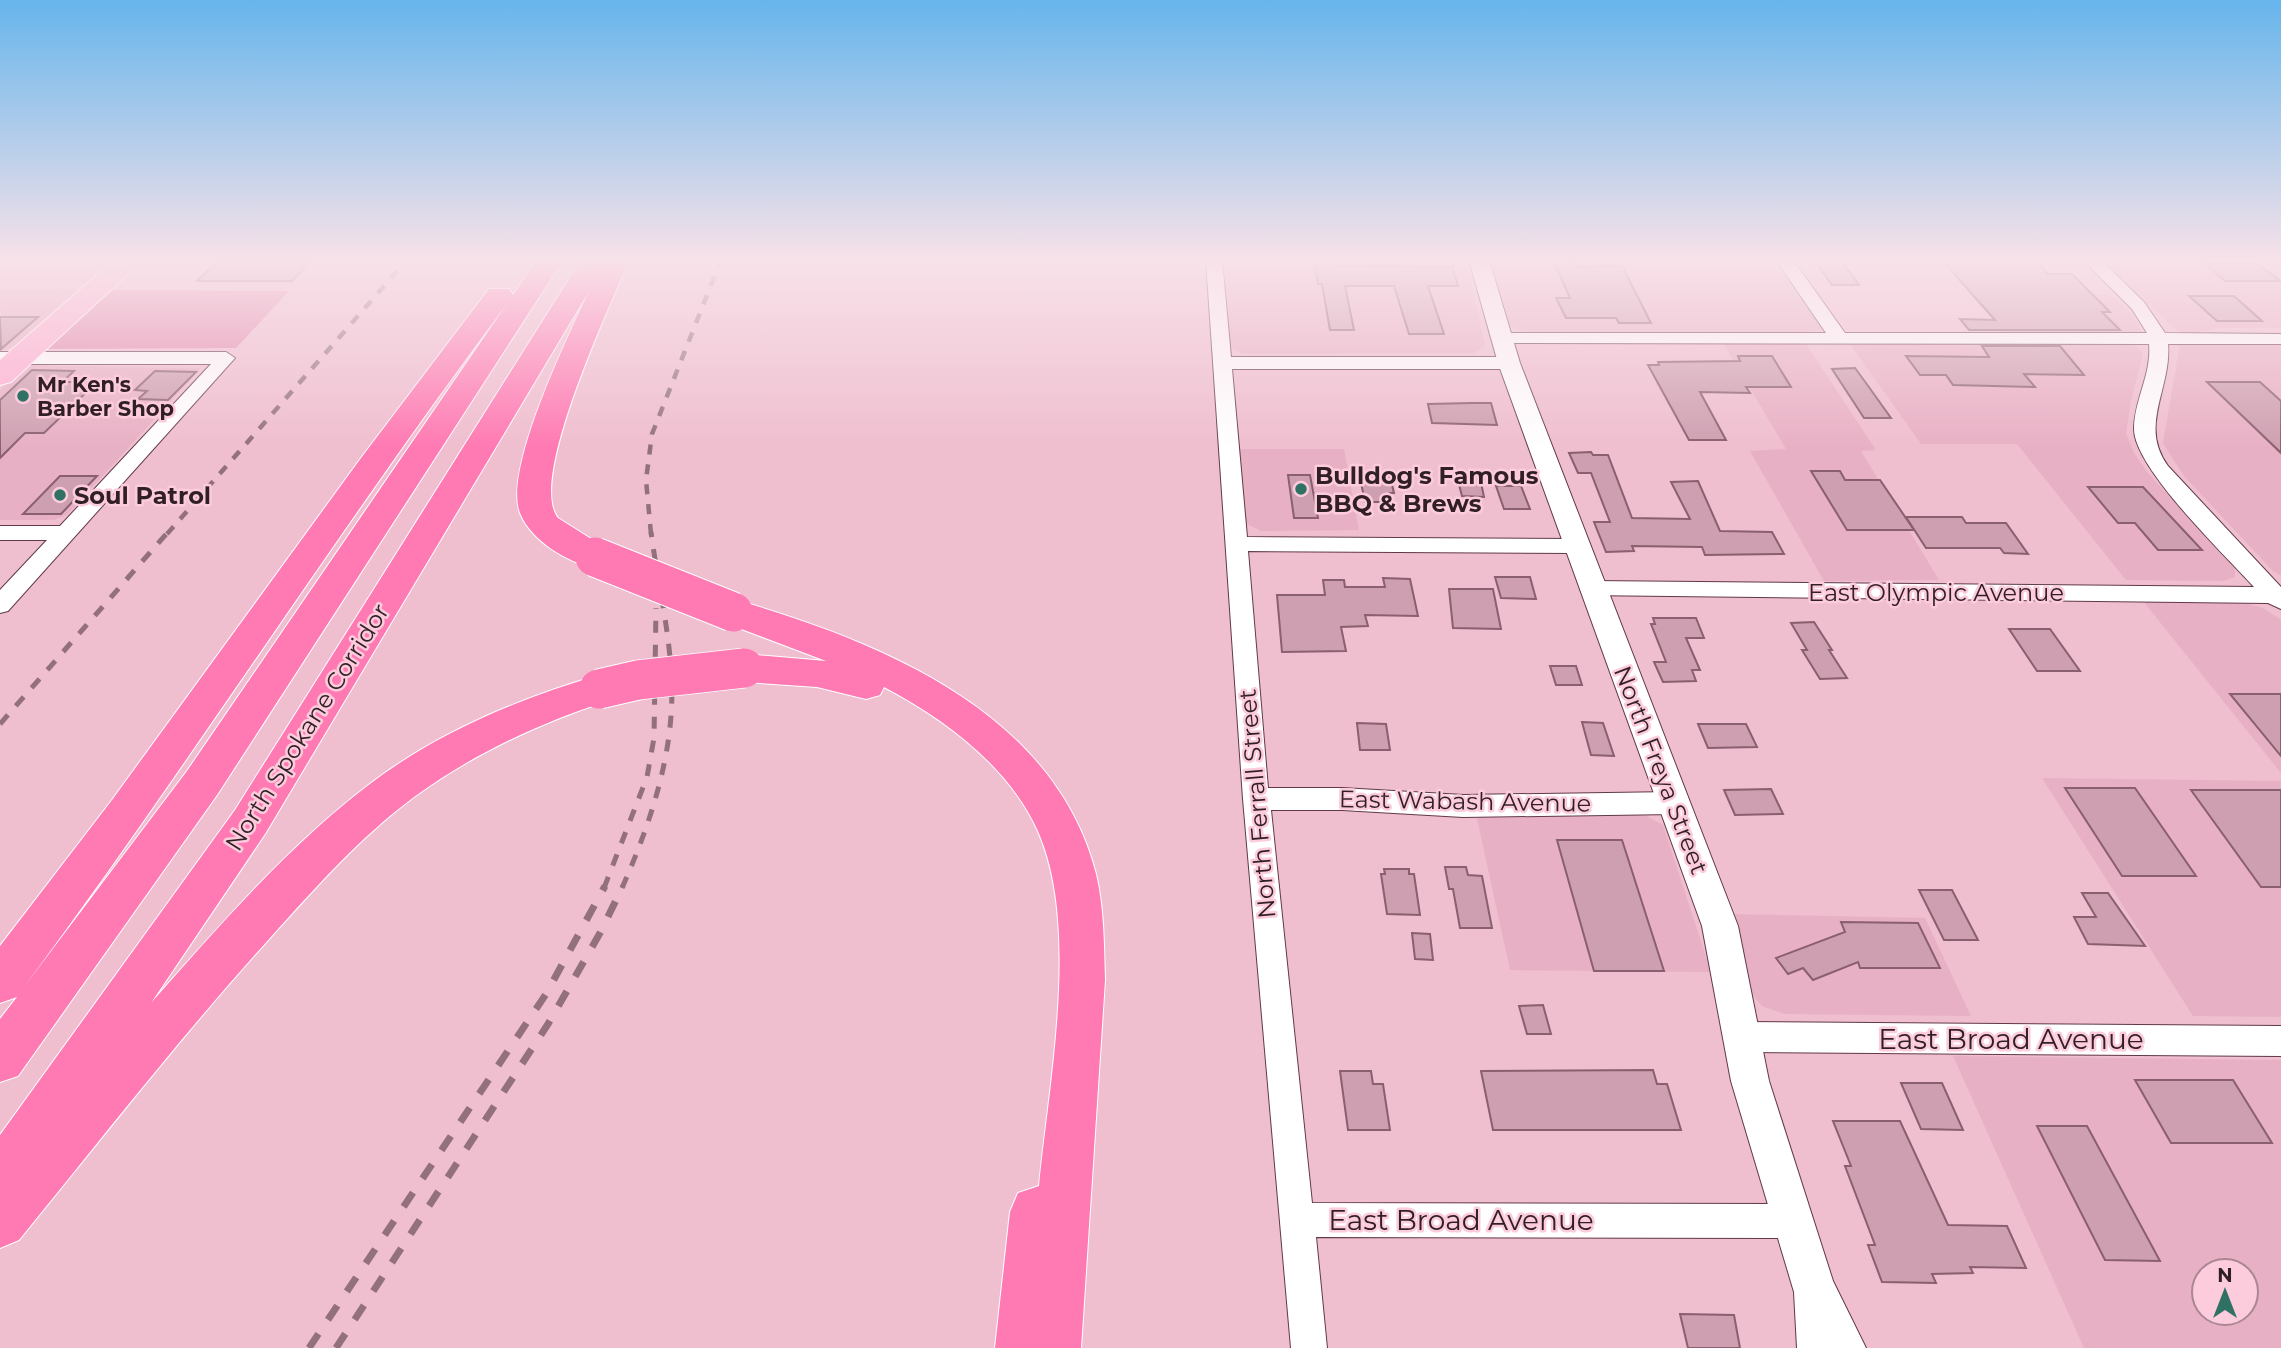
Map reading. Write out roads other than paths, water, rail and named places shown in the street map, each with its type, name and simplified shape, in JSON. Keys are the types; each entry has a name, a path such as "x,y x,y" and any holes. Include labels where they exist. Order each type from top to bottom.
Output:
{"highway":[{"path":"0,982 169,758 307,557 480,323"},
{"path":"0,1059 210,771 508,323"},
{"name":"North Spokane Corridor","path":"0,1180 250,822 555,323"},
{"path":"590,323 546,431 532,488 536,512 545,525 559,538 594,556 872,666 937,699 992,741 1015,764 1049,810 1062,834 1073,863 1082,919 1084,975 1052,1348"},
{"path":"0,1221 201,980 341,833 421,770 468,742 530,713 599,689 638,680 744,667 817,673 853,680 930,715 980,754 1016,794 1041,835 1057,883 1062,923 1060,982 1024,1348"}],"main road":[{"path":"0,376 10,358 53,323"}],"street":[{"name":"North Ferrall Street","path":"1219,323 1256,799 1309,1348"},
{"name":"North Freya Street","path":"1497,323 1591,589 1720,926 1748,1073 1814,1289 1844,1348"},
{"path":"1828,323 1839,338"},
{"path":"2151,323 2158,339 2160,358 2147,400 2144,437 2148,451 2279,597"},
{"path":"1223,363 1839,338 2281,339"},
{"path":"0,605 226,358 10,358"},
{"path":"0,533 66,533"},
{"path":"1235,544 1576,546"},
{"name":"East Olympic Avenue","path":"1591,589 2279,597"},
{"name":"East Wabash Avenue","path":"1256,799 1342,799 1463,806 1674,803"},
{"name":"East Broad Avenue","path":"1741,1037 2281,1041"},
{"name":"East Broad Avenue","path":"1297,1220 1793,1221"},
{"name":"North Freya Street","path":"1814,1289 1819,1348"}],"railway":[{"path":"167,534 352,323"},
{"path":"651,534 646,480 652,434 696,323"},
{"path":"0,724 168,532"},
{"path":"622,888 652,809 670,726 670,652 651,532"},
{"path":"604,887 647,777 654,738 656,608"},
{"path":"336,1348 548,1024 600,933 623,886"},
{"path":"309,1348 546,994 604,887"}],"place":[{"name":"Mr Ken's Barber Shop","path":"23,396"},
{"name":"Bulldog's Famous BBQ & Brews","path":"1301,489"},
{"name":"Soul Patrol","path":"60,495"}]}
